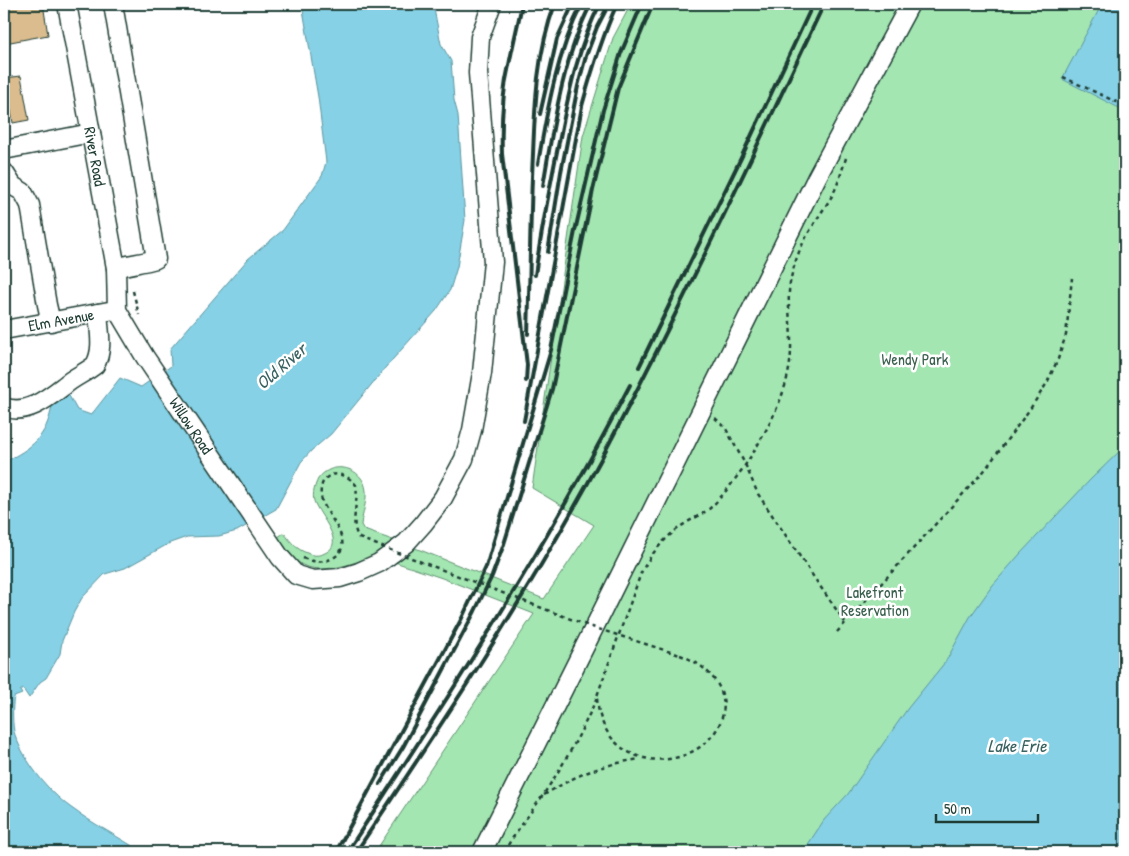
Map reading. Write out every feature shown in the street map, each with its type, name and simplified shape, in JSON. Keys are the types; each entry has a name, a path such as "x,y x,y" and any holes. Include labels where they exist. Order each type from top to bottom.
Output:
{"street":[{"name":"River Road","path":"67,4 116,268 116,310"},
{"path":"113,4 156,259 116,268"},
{"name":"Willow Road","path":"116,310 145,357 268,540 296,575 304,579 326,581 340,578 379,563 397,550 412,536 443,498 464,459 472,430 482,372 493,262 478,72 480,37 492,4"},
{"path":"484,848 817,177 910,4"},
{"path":"4,150 91,134"},
{"path":"4,172 13,186 23,192 30,205 51,322"},
{"name":"Elm Avenue","path":"4,330 116,310"},
{"path":"4,407 12,410 42,402 95,365 101,347 98,313"}],"path":[{"path":"1115,4 1125,9"},
{"path":"1062,77 1125,106"},
{"path":"504,852 579,737 597,696 647,561 676,530 710,508 745,464 779,406 788,375 792,344 788,298 794,265 812,227 839,181 848,151"},
{"path":"837,632 984,471 1047,384 1066,334 1072,278"},
{"path":"133,290 141,322"},
{"path":"703,408 725,427 745,464 758,494 845,622"},
{"path":"298,556 311,561 324,560 333,557 342,547 340,532 321,497 325,480 334,474 340,473 347,476 356,485 357,502 353,526 359,538 589,626 680,655 699,663 716,682 723,694 724,710 720,724 710,739 700,748 673,759 656,760 641,758 600,766 542,796"},
{"path":"597,696 601,719 612,738 620,746 641,758"}],"green space":[{"name":"Lakefront Reservation","path":"631,4 1125,4 1125,852 375,852 534,614 442,578 374,555 336,568 325,569 306,566 295,559 278,537 284,533 297,547 312,555 323,554 331,549 333,536 314,501 313,495 318,479 324,473 331,469 346,469 354,471 364,483 366,495 361,525 364,530 410,546 544,599 594,525 532,488 583,136 613,38"}],"water":[{"name":"Old River","path":"302,4 433,4 441,44 451,61 454,100 458,115 465,220 457,267 450,290 436,311 385,368 331,434 301,462 276,509 237,531 219,536 187,537 170,543 125,568 105,574 82,598 74,612 62,641 60,654 46,678 40,682 29,698 23,689 20,691 22,694 14,697 13,727 15,735 31,765 45,784 61,800 79,813 142,852 4,852 4,469 6,467 4,462 30,447 36,441 46,426 52,406 68,394 77,410 91,415 120,378 141,387 171,366 170,349 248,259 283,230 322,176 326,162 318,97"},
{"path":"1102,4 1125,4 1125,111 1062,79"},
{"name":"Lake Erie","path":"1125,446 1125,852 803,852 824,820 848,794 908,708 946,661 970,617 992,586 1090,480"}],"building":[{"path":"4,4 43,4 48,35 5,43"},
{"path":"21,76 29,120 13,123 5,78"}],"railway":[{"path":"522,4 505,87 502,154 527,365 526,381"},
{"path":"528,334 531,199 536,97 544,41 555,4"},
{"path":"540,114 557,39 573,4"},
{"path":"538,164 549,103 559,62 582,4"},
{"path":"543,186 555,116 566,69 581,25 591,4"},
{"path":"535,275 564,115 586,35 600,4"},
{"path":"548,252 578,86 586,56 597,27 609,4"},
{"path":"524,421 582,106 598,54 617,4"},
{"path":"336,852 462,618 486,567 551,350 575,231 603,110 621,53 642,4"},
{"path":"380,784 403,747 475,611 492,576 504,544 552,389 593,190 618,88 653,4"},
{"path":"639,367 741,158 813,4"},
{"path":"356,852 483,659 573,510 687,290 824,4"},
{"path":"347,852 435,717 520,581 589,462 630,385"}],"park label":[{"name":"Wendy Park","path":"915,359"}]}
